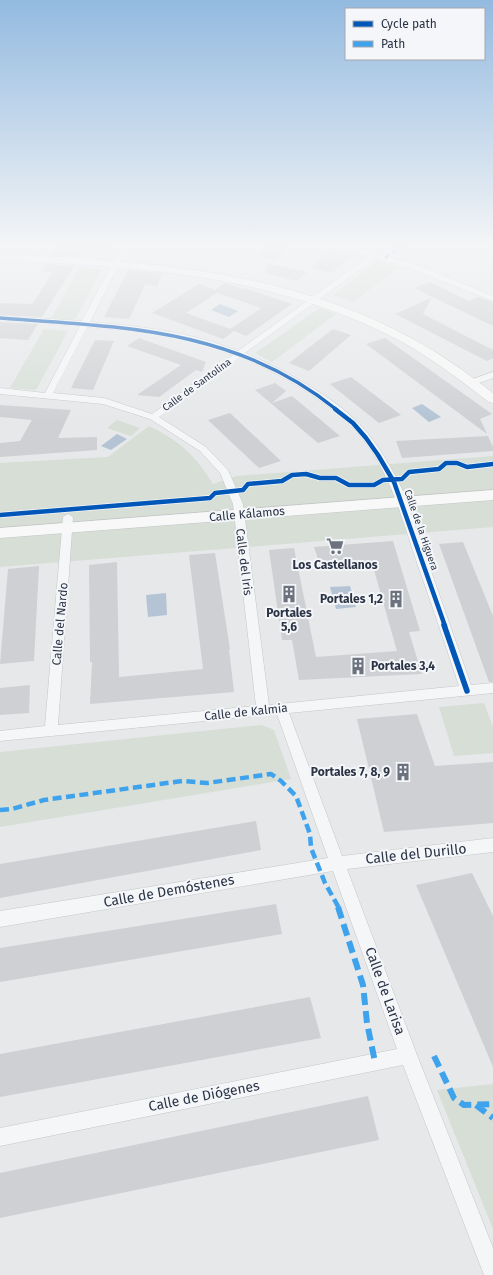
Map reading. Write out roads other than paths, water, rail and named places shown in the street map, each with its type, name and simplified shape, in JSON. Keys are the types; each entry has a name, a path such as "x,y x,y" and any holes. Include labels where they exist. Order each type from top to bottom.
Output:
{"street":[{"path":"48,395 95,304"},
{"name":"Calle de Santolina","path":"154,417 308,304"},
{"path":"331,304 370,321 483,378 493,387"},
{"name":"Calle de la Higuera","path":"0,318 85,324 164,333 194,340 239,354 285,375 313,391 354,423 385,464 400,496 467,690"},
{"path":"483,378 493,399"},
{"name":"Calle del Iris","path":"0,391 104,401 154,417 203,449 225,472 238,510 263,710"},
{"name":"Calle Kálamos","path":"0,523 68,523 238,510 400,496 493,485"},
{"name":"Calle Kálamos","path":"400,496 493,495"},
{"name":"Calle Kálamos","path":"0,534 68,523"},
{"name":"Calle del Nardo","path":"51,731 68,523"},
{"name":"Calle de Kalmia","path":"0,736 493,688"},
{"name":"Calle de Larisa","path":"281,708 408,1055 493,1273"},
{"name":"Calle del Durillo","path":"339,863 493,845"},
{"name":"Calle de Demóstenes","path":"0,919 339,863"},
{"name":"Calle de Diógenes","path":"0,1137 408,1055"}],"water":[{"path":"220,304 238,311 229,317 211,310"},
{"path":"422,404 441,417 429,422 412,408"},
{"path":"117,434 127,439 111,450 101,446"},
{"path":"350,586 356,607 336,609 330,587"},
{"path":"166,593 167,615 148,617 146,595"}],"place":[{"name":"Los Castellanos","path":"335,546"},
{"name":"Portales 5,6","path":"289,594"},
{"name":"Portales 1,2","path":"396,599"},
{"name":"Portales 3,4","path":"358,666"},
{"name":"Portales 7, 8, 9","path":"403,772"}]}
